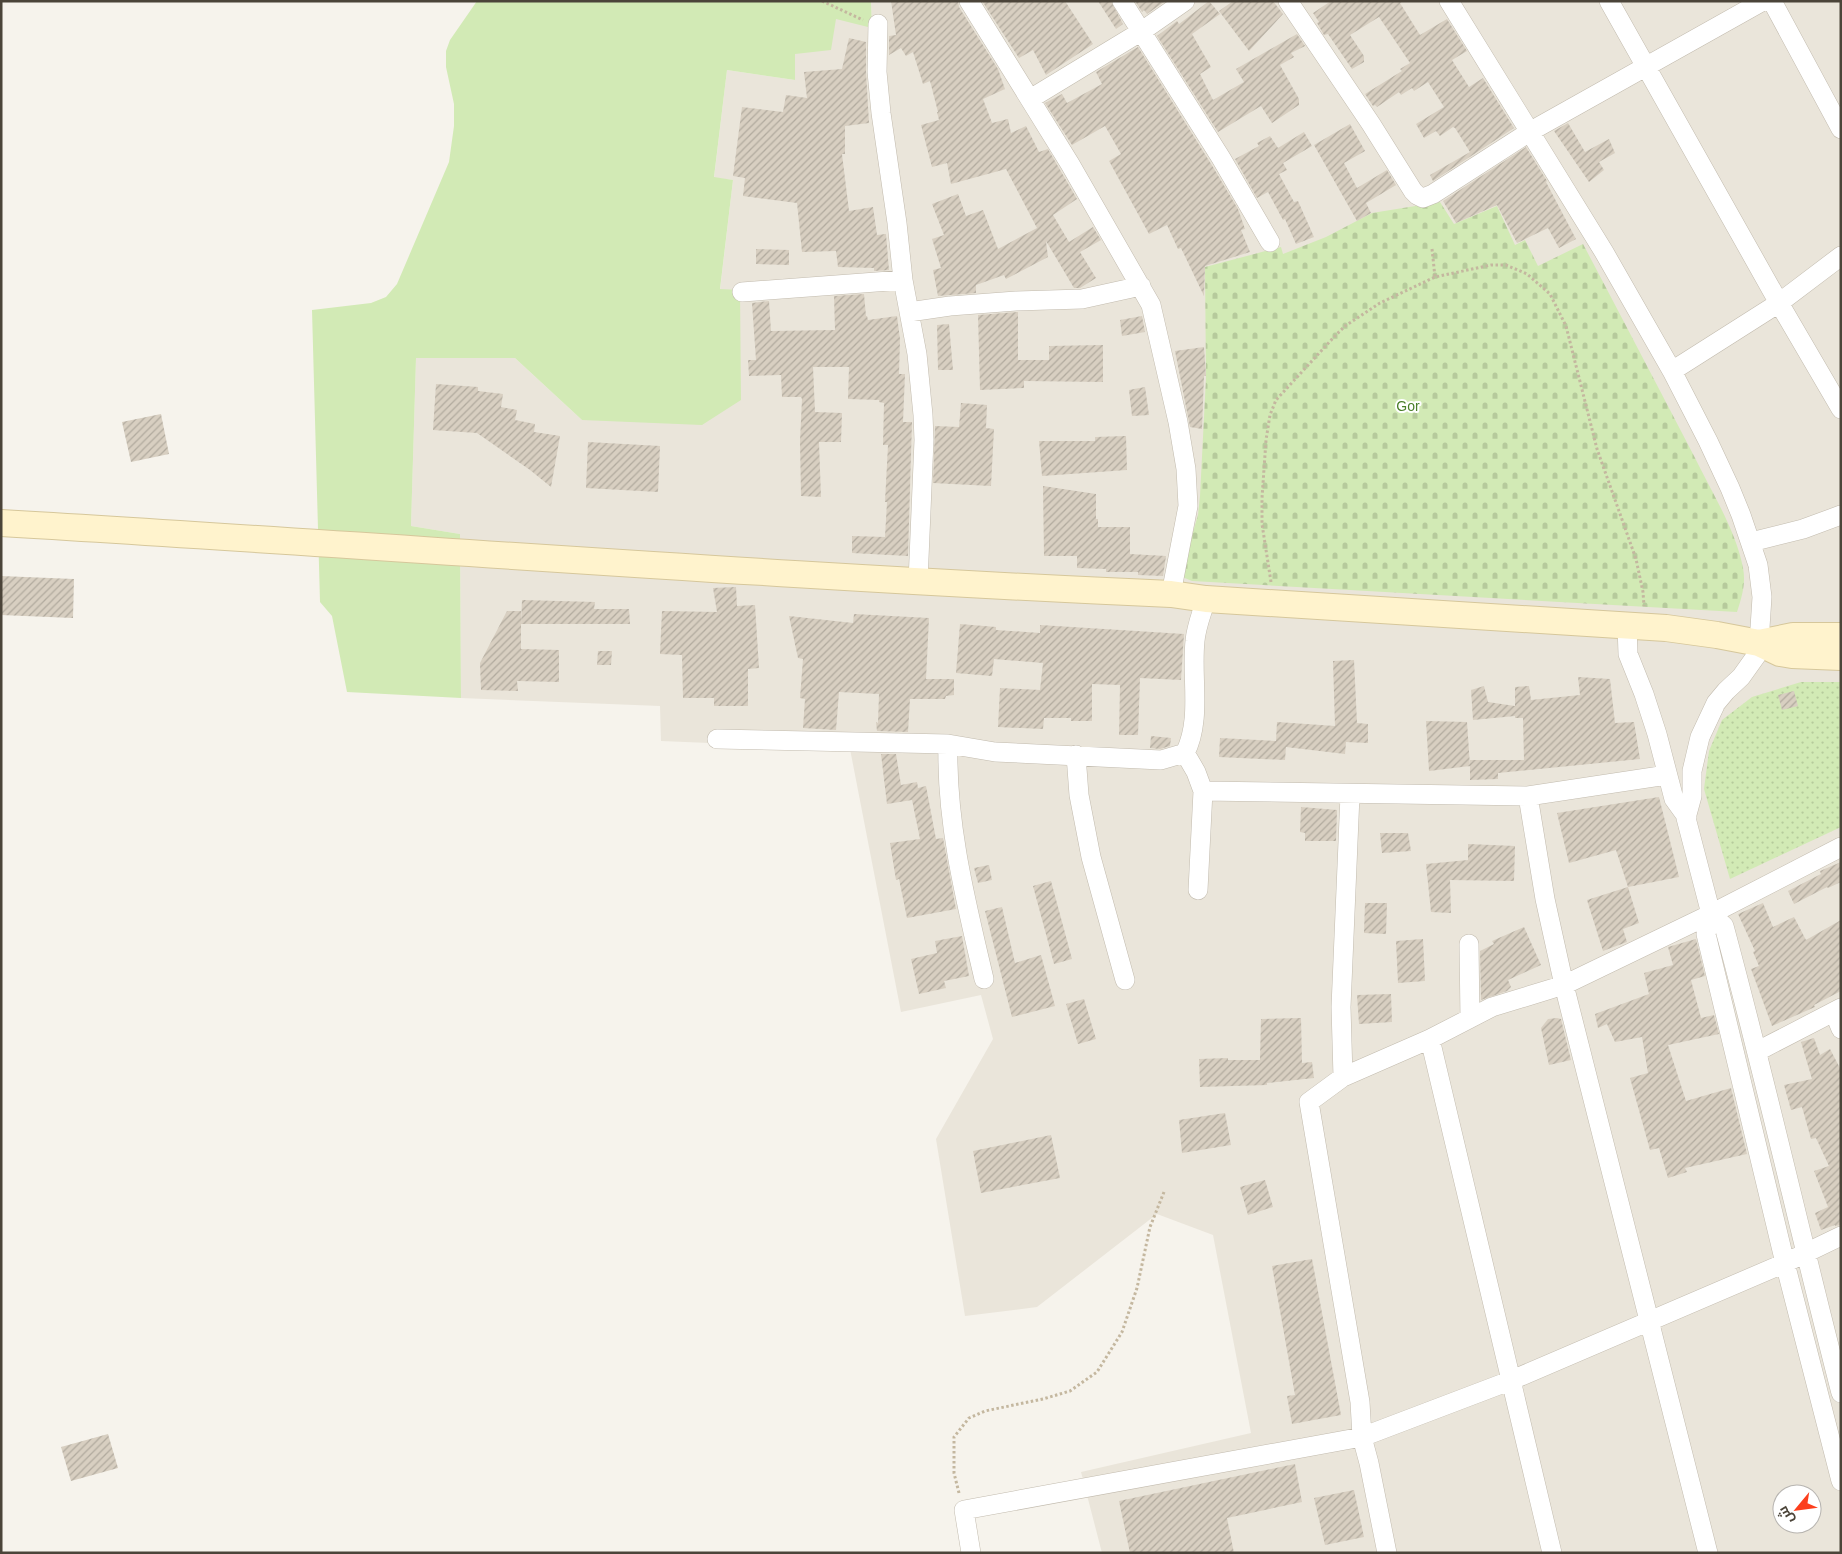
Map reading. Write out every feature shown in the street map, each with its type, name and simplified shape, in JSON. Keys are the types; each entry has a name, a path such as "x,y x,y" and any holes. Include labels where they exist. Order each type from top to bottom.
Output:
{"main road":[{"path":"1,523 322,542 918,582 1171,594 1206,599 1636,616 1666,628 1717,635 1759,644 1792,656 1841,657"},
{"path":"1759,644 1792,636 1841,636"}],"street":[{"path":"969,1 1030,99 1151,306 1178,422 1186,469 1188,506 1171,594"},
{"path":"1122,1 1221,158 1270,242"},
{"path":"1030,99 1142,31 1185,1"},
{"path":"1288,1 1371,124 1413,191 1420,198 1433,194 1531,132 1763,1"},
{"path":"1449,1 1604,252 1672,371 1726,480 1751,542 1758,565 1762,597 1759,644 1756,656 1742,677 1726,691 1716,704 1704,728 1695,754 1692,771 1692,796 1687,817"},
{"path":"1609,1 1841,409"},
{"path":"1772,1 1841,129"},
{"path":"878,24 877,72 881,113 903,280 917,354 923,416 924,440 918,582"},
{"path":"1672,371 1779,303 1841,256"},
{"path":"742,292 903,280"},
{"path":"909,312 960,305 1082,299 1141,286"},
{"path":"1751,542 1803,529 1841,515"},
{"path":"717,739 948,744 995,752 1161,760 1185,753 1191,740 1195,640 1206,599"},
{"path":"1636,616 1628,654 1657,734 1674,799 1687,817 1710,914 1706,934 1785,1263 1841,1481"},
{"path":"948,744 947,776 952,819 964,896 984,979"},
{"path":"1185,753 1196,772 1203,791 1198,890"},
{"path":"1076,755 1078,795 1091,857 1124,980"},
{"path":"1203,791 1350,795 1528,796 1667,775"},
{"path":"1343,1077 1341,1007 1350,795"},
{"path":"1528,796 1544,899 1564,986 1708,1553"},
{"path":"1387,1553 1362,1437 1360,1402 1309,1102 1343,1077 1430,1039 1492,1007 1564,986 1841,847"},
{"path":"1710,914 1724,926 1758,1051 1805,1254 1841,1393"},
{"path":"1469,944 1470,1018"},
{"path":"1758,1051 1838,1016"},
{"path":"1430,1039 1552,1553"},
{"path":"971,1553 964,1510 1362,1437 1512,1380 1785,1263 1841,1236"}],"path":[{"path":"822,1 854,17 878,24"},
{"path":"1432,249 1435,277"},
{"path":"1271,585 1262,524 1262,498 1266,440 1270,415 1276,400 1345,326 1380,303 1435,277 1491,265 1506,265 1526,274 1550,294 1566,326 1597,450 1636,559 1643,592 1636,616"},
{"path":"964,1510 954,1473 954,1436 969,1418 985,1411 1043,1399 1070,1391 1097,1372 1122,1332 1137,1288 1150,1227 1164,1192"}],"shaded area":[{"path":"871,1 1841,1 1841,1553 1102,1553 1081,1472 1251,1433 1213,1235 1157,1214 1037,1307 965,1316 936,1139 993,1039 981,995 901,1012 850,749 661,741 660,706 461,698 460,534 411,526 416,358 515,358 582,420 739,290 720,290 733,180 714,178 727,70 795,80 795,53 836,18 872,27"}],"green space":[{"path":"477,1 871,1 872,28 836,19 831,50 795,54 795,80 727,70 714,177 733,180 720,289 740,290 741,400 702,425 582,420 515,358 416,358 411,526 460,534 461,698 347,692 332,616 320,602 312,310 371,303 386,297 397,284 449,162 454,126 454,104 446,67 446,51 450,40"},
{"name":"Gor","path":"1440,202 1454,224 1497,206 1515,245 1525,240 1538,266 1583,244 1694,456 1735,539 1744,574 1743,590 1737,612 1192,581 1180,576 1198,515 1200,496 1206,378 1205,267 1281,247 1283,254 1326,237 1372,213"},
{"path":"1801,682 1841,682 1841,827 1730,879 1704,789 1709,751 1722,720 1752,697"}],"building":[{"path":"891,1 958,1 959,7 998,69 1005,89 983,99 992,123 1008,119 1011,133 1026,126 1039,152 1048,149 1077,199 1053,215 1069,242 1093,227 1101,240 1080,252 1096,278 1080,288 1074,288 1046,241 1048,257 1006,279 1004,275 976,285 976,293 938,296 933,270 941,268 932,239 944,235 932,204 958,194 966,216 983,210 998,249 1037,228 1006,169 951,184 947,163 932,167 921,125 939,120 938,112 930,81 923,84 913,52 906,56 901,48 889,55 889,36 896,35"},
{"path":"982,1 1065,1 1093,44 1046,75 1033,50 1019,58"},
{"path":"1098,1 1111,1 1123,24 1116,29"},
{"path":"1135,1 1164,2 1147,14 1144,10 1142,12"},
{"path":"1209,1 1220,14 1192,34 1211,67 1200,74 1213,100 1244,82 1236,69 1297,34 1305,46 1291,53 1294,57 1280,65 1299,99 1299,105 1272,123 1261,106 1218,132 1157,36 1177,21 1179,24"},
{"path":"1233,1 1273,1 1283,14 1249,51 1219,11"},
{"path":"1331,1 1403,1 1400,3 1420,35 1447,19 1467,51 1452,60 1469,87 1483,78 1514,128 1433,181 1430,175 1470,152 1453,127 1440,136 1436,131 1424,138 1416,124 1444,107 1428,82 1414,91 1412,88 1401,95 1399,92 1377,107 1373,106 1365,94 1402,71 1400,69 1410,63 1379,17 1350,35 1364,56 1364,62 1352,69 1328,34 1324,35 1313,13"},
{"path":"849,38 866,42 869,123 845,126 845,154 842,154 849,211 873,207 877,235 886,234 889,270 874,271 874,268 838,267 836,251 802,252 797,203 743,196 745,178 733,176 742,107 783,112 786,95 807,98 804,72 842,69"},
{"path":"1138,47 1238,209 1245,229 1241,230 1250,252 1205,266 1204,296 1181,248 1178,249 1167,225 1149,234 1109,161 1121,154 1105,126 1072,145 1045,103 1062,94 1067,103 1102,84 1096,72"},
{"path":"1568,123 1585,152 1609,139 1615,153 1599,162 1604,170 1589,182 1554,131"},
{"path":"1350,124 1365,151 1344,163 1357,188 1387,170 1396,185 1366,203 1371,213 1357,221 1314,145"},
{"path":"1304,132 1312,146 1283,163 1287,170 1279,174 1294,202 1298,201 1314,237 1296,244 1285,219 1283,220 1268,192 1257,198 1235,159 1259,146 1257,143 1270,136 1278,148"},
{"path":"1526,147 1547,181 1576,239 1559,248 1548,228 1517,243 1497,205 1456,223 1443,201"},
{"path":"756,249 789,250 789,265 756,264"},
{"path":"864,294 868,320 897,316 900,339 899,374 905,374 903,422 912,422 908,556 852,553 852,536 885,537 888,445 883,445 884,403 879,402 879,400 848,399 849,367 813,367 815,412 842,413 841,442 819,442 821,497 801,496 800,441 802,399 801,397 782,397 781,375 749,376 748,360 756,360 752,303 769,301 771,331 835,330 834,296"},
{"path":"1018,312 1018,360 1049,360 1049,346 1103,345 1103,382 1024,381 1024,388 980,390 978,315"},
{"path":"1142,316 1145,332 1122,336 1120,320"},
{"path":"949,324 953,370 938,370 937,325"},
{"path":"1204,347 1206,376 1204,376 1202,429 1190,427 1175,351"},
{"path":"436,384 478,387 478,391 503,394 501,407 517,410 515,420 535,424 534,432 560,436 551,487 477,433 433,430"},
{"path":"1145,387 1149,415 1132,416 1129,390"},
{"path":"961,403 987,405 986,428 994,429 991,486 933,483 935,426 959,427"},
{"path":"161,414 169,454 131,462 122,422"},
{"path":"1126,436 1127,470 1042,476 1039,441 1095,441 1095,437"},
{"path":"588,442 660,446 658,492 586,488"},
{"path":"1043,486 1096,494 1096,519 1098,519 1098,527 1130,527 1130,554 1166,556 1163,576 1138,575 1138,572 1106,572 1106,569 1077,568 1077,556 1044,556"},
{"path":"1,576 74,579 73,618 1,615"},
{"path":"736,587 737,606 755,605 759,668 748,669 748,706 714,706 714,698 683,698 682,655 660,654 662,611 717,612 713,588"},
{"path":"522,600 595,602 594,609 629,609 630,624 521,624"},
{"path":"507,611 521,611 521,649 559,650 559,682 517,681 518,691 481,690 480,663"},
{"path":"854,614 929,618 926,679 954,679 954,695 946,696 945,699 910,699 908,732 877,731 879,694 839,692 836,730 803,728 805,699 800,698 803,659 798,658 789,616 853,623"},
{"path":"960,624 996,627 996,630 1040,633 1040,625 1184,634 1181,680 1140,678 1138,735 1119,735 1120,685 1092,684 1092,721 1071,721 1071,718 1044,718 1043,729 998,727 1000,688 1040,690 1043,663 994,659 992,676 956,673"},
{"path":"598,651 612,651 611,665 597,665"},
{"path":"1354,660 1357,723 1368,724 1368,743 1346,742 1345,754 1286,747 1285,760 1219,757 1220,738 1276,741 1277,722 1335,726 1333,661"},
{"path":"1578,677 1610,679 1615,723 1634,722 1640,759 1498,773 1498,779 1470,780 1470,760 1524,760 1523,718 1515,718 1515,716 1473,720 1471,690 1484,686 1488,702 1515,706 1515,687 1529,686 1531,700 1580,695"},
{"path":"1794,691 1798,706 1782,710 1778,695"},
{"path":"1426,721 1467,722 1470,766 1429,771"},
{"path":"1151,736 1171,738 1170,746 1160,749 1150,748"},
{"path":"881,754 896,754 901,785 917,782 918,788 926,786 936,839 943,838 956,909 907,918 899,879 896,880 890,843 920,839 912,800 887,804"},
{"path":"1659,797 1679,877 1628,887 1616,850 1569,863 1557,813"},
{"path":"1301,807 1337,810 1336,841 1305,841 1305,833 1300,832"},
{"path":"1380,833 1408,833 1411,851 1382,853"},
{"path":"1468,844 1515,846 1514,881 1450,880 1451,913 1431,912 1426,864 1468,860"},
{"path":"1841,862 1841,882 1794,904 1788,891 1821,874 1820,871"},
{"path":"989,865 992,880 978,883 974,868"},
{"path":"1051,881 1072,959 1054,964 1033,886"},
{"path":"1628,887 1639,923 1623,929 1627,942 1603,951 1587,900"},
{"path":"1365,903 1387,903 1386,934 1364,933"},
{"path":"1763,903 1773,927 1794,917 1806,940 1841,920 1841,991 1814,1005 1815,1007 1772,1026 1751,969 1759,966 1753,952 1755,951 1738,914"},
{"path":"1002,907 1015,963 1041,955 1055,1006 1012,1017 985,911"},
{"path":"1524,927 1541,965 1508,980 1511,987 1507,991 1481,1000 1480,951 1494,944 1492,941"},
{"path":"962,936 969,976 944,981 946,988 919,994 911,959 937,953 935,941"},
{"path":"1423,939 1425,981 1398,983 1396,941"},
{"path":"1696,939 1705,976 1691,980 1701,1018 1714,1015 1719,1034 1668,1045 1686,1101 1731,1088 1747,1154 1685,1168 1687,1172 1668,1178 1659,1148 1650,1150 1630,1078 1648,1073 1642,1037 1615,1042 1607,1024 1598,1028 1595,1014 1649,994 1644,973 1673,965 1668,947"},
{"path":"1391,994 1392,1022 1359,1024 1357,995"},
{"path":"1084,999 1096,1039 1078,1044 1066,1004"},
{"path":"1301,1018 1302,1063 1312,1062 1314,1078 1267,1083 1267,1085 1200,1087 1199,1059 1260,1060 1261,1019"},
{"path":"1548,1019 1561,1019 1571,1060 1549,1065 1541,1028"},
{"path":"1814,1038 1820,1055 1830,1049 1841,1070 1841,1225 1821,1230 1815,1213 1828,1207 1814,1171 1829,1166 1816,1138 1811,1139 1802,1107 1791,1110 1784,1085 1812,1079 1801,1042"},
{"path":"1225,1113 1231,1145 1182,1153 1179,1120"},
{"path":"1051,1135 1060,1178 981,1193 973,1151"},
{"path":"1265,1180 1273,1207 1248,1215 1240,1187"},
{"path":"1312,1259 1341,1415 1292,1424 1287,1396 1295,1395 1272,1266"},
{"path":"108,1434 118,1468 71,1481 61,1447"},
{"path":"1295,1464 1302,1502 1227,1518 1234,1553 1130,1553 1119,1501"},
{"path":"1354,1490 1364,1537 1325,1545 1314,1498"}]}
